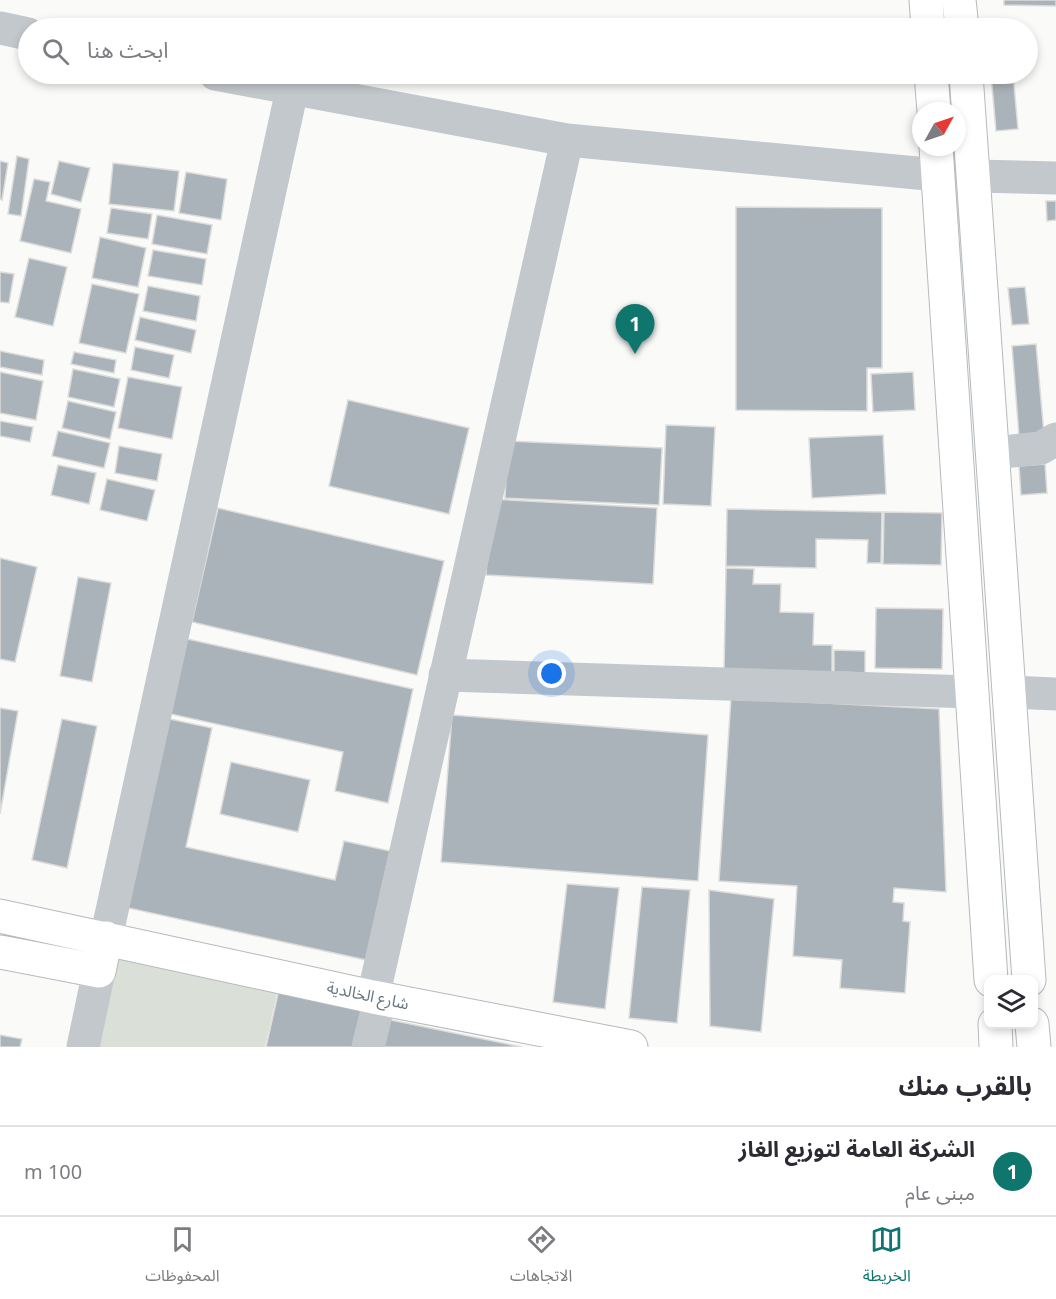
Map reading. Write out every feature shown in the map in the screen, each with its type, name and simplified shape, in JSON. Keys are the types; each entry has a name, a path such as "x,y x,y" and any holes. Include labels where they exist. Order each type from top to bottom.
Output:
{"main road":[{"path":"926,0 927,18"},
{"path":"959,0 961,18"},
{"path":"932,84 933,102"},
{"path":"967,84 1029,975"},
{"path":"937,161 992,975"},
{"name":"شارع الخالدية","path":"0,916 373,997 631,1047"},
{"path":"0,952 99,971 106,938"},
{"path":"995,1029 996,1047"},
{"path":"1032,1029 1034,1047"}],"street":[{"path":"0,28 18,32"},
{"path":"263,84 567,140 937,161"},
{"path":"106,938 292,90"},
{"path":"368,1047 377,1011 373,997 567,140"},
{"path":"975,176 1056,178"},
{"path":"994,453 1041,448 1056,439"},
{"path":"446,675 972,692"},
{"path":"1010,692 1056,694"},
{"path":"83,1047 99,971"}],"shaded area":[{"path":"106,938 281,976 265,1047 83,1047"}],"building":[{"path":"1004,0 1056,0 1056,6 1004,5"},
{"path":"992,84 1014,84 1018,129 996,131"},
{"path":"17,156 29,159 21,216 8,214"},
{"path":"0,161 8,163 2,200 0,199"},
{"path":"59,161 90,168 81,202 51,194"},
{"path":"113,163 179,171 174,211 109,204"},
{"path":"186,172 227,179 221,220 179,213"},
{"path":"34,179 50,182 46,201 81,209 71,253 20,241"},
{"path":"1046,201 1056,201 1056,220 1047,221"},
{"path":"736,207 882,208 882,368 867,368 867,411 736,410"},
{"path":"111,208 152,214 148,239 107,233"},
{"path":"157,215 212,225 207,254 152,244"},
{"path":"100,237 146,248 138,287 92,278"},
{"path":"153,250 206,259 202,285 148,276"},
{"path":"29,258 67,267 53,326 15,317"},
{"path":"0,272 14,274 9,303 0,302"},
{"path":"92,284 139,294 126,353 79,343"},
{"path":"148,286 200,296 196,321 143,311"},
{"path":"1025,287 1029,324 1012,325 1008,288"},
{"path":"140,317 196,330 191,353 135,340"},
{"path":"1036,344 1044,434 1019,436 1012,346"},
{"path":"135,347 174,355 169,378 131,370"},
{"path":"0,351 44,360 42,375 0,367"},
{"path":"74,352 116,360 114,373 71,364"},
{"path":"73,369 120,379 114,407 68,397"},
{"path":"0,372 43,381 36,420 0,413"},
{"path":"913,372 915,410 873,412 871,374"},
{"path":"128,377 182,387 172,439 118,428"},
{"path":"348,400 469,428 449,514 329,486"},
{"path":"68,401 116,412 110,439 62,428"},
{"path":"0,421 33,427 30,442 0,436"},
{"path":"666,425 715,427 711,506 663,504"},
{"path":"58,431 110,443 104,468 52,456"},
{"path":"883,435 886,494 812,498 809,438"},
{"path":"508,441 662,448 659,505 505,498"},
{"path":"119,446 162,454 157,481 115,473"},
{"path":"1045,464 1047,493 1021,495 1019,466"},
{"path":"58,465 96,473 89,504 51,495"},
{"path":"107,479 155,490 147,521 100,510"},
{"path":"490,499 657,508 653,584 486,575"},
{"path":"218,508 444,561 417,675 192,622"},
{"path":"727,509 882,512 881,563 867,563 868,540 816,539 816,568 726,566"},
{"path":"884,512 942,513 941,565 883,564"},
{"path":"0,558 37,567 15,662 0,659"},
{"path":"726,568 754,569 753,584 781,584 780,612 814,613 813,645 832,645 832,673 724,671"},
{"path":"78,577 111,583 92,682 60,676"},
{"path":"876,608 943,609 942,669 875,668"},
{"path":"183,638 413,689 388,803 335,791 343,752 166,713"},
{"path":"834,650 865,651 865,673 834,672"},
{"path":"731,698 939,709 946,892 894,888 893,902 904,903 903,921 910,922 905,993 840,988 842,960 793,956 797,886 719,881"},
{"path":"0,708 18,711 0,814"},
{"path":"452,715 708,735 698,881 441,862"},
{"path":"165,718 212,728 186,847 335,880 344,841 390,851 366,960 124,907"},
{"path":"62,719 97,726 67,868 32,860"},
{"path":"231,762 310,780 298,832 220,814"},
{"path":"567,884 619,888 605,1009 553,1002"},
{"path":"642,887 690,890 677,1023 629,1018"},
{"path":"709,890 774,899 761,1032 710,1026"},
{"path":"280,985 372,1005 363,1047 266,1047"},
{"path":"386,1019 522,1047 380,1047"},
{"path":"0,1035 22,1039 20,1047 0,1047"}],"place":[{"name":"الشركة العامة لتوزيع الغاز","path":"635,354"}]}
